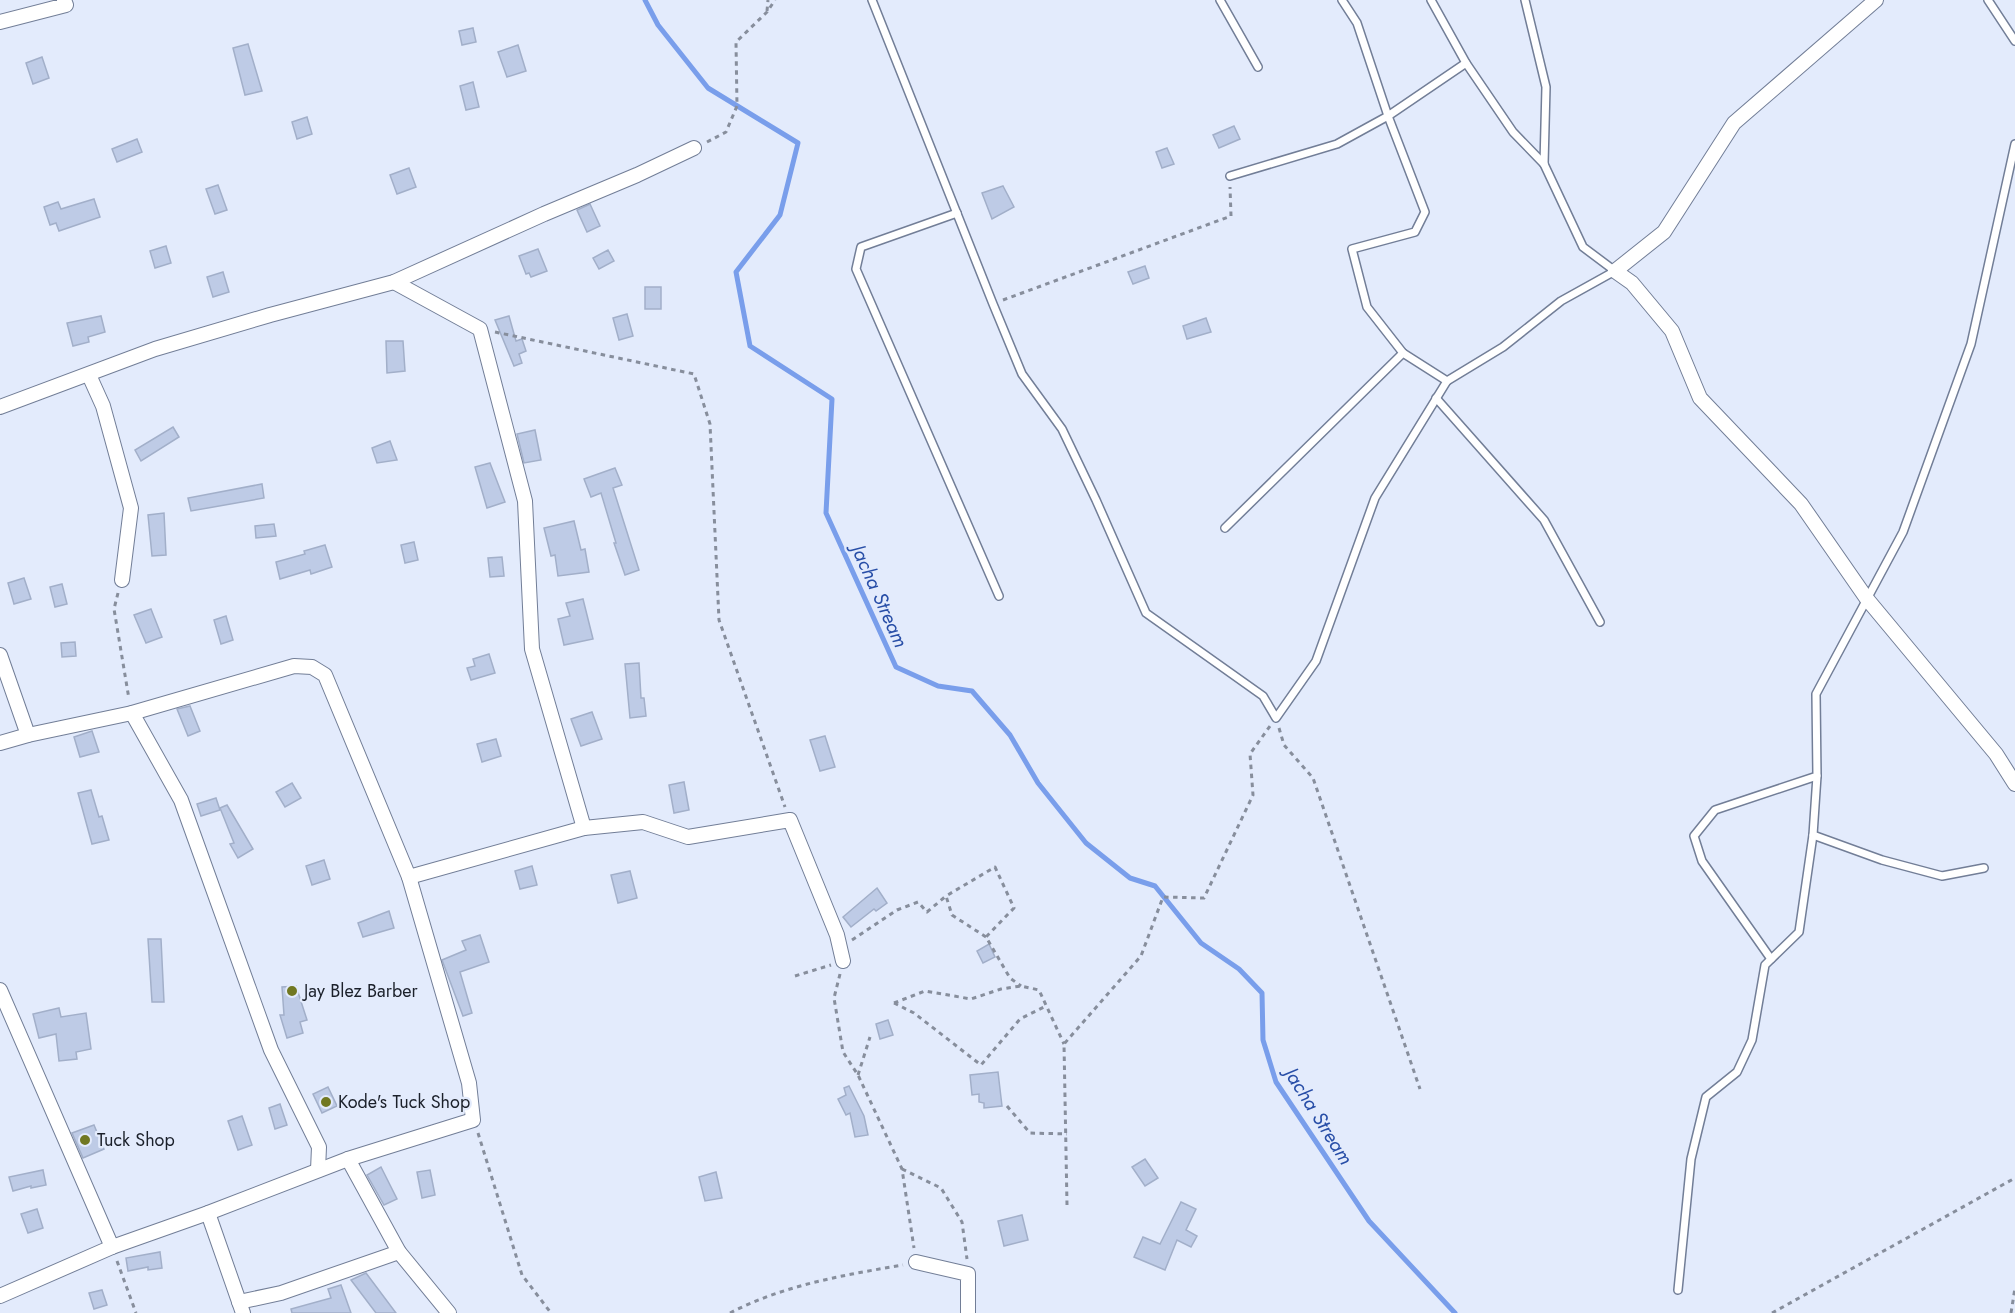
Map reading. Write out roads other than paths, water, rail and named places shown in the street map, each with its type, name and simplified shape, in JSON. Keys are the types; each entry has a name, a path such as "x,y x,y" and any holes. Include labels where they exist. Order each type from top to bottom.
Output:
{"street":[{"path":"0,22 66,5 64,0"},
{"path":"1876,0 1734,123 1664,232 1615,271 1632,283 1672,331 1700,398 1801,504 1867,599 1996,754 2015,784"},
{"path":"0,407 155,349 394,282 544,214 637,176 694,148"},
{"path":"394,282 480,329 525,501 532,649 584,828"},
{"path":"89,375 103,406 131,508 122,580"},
{"path":"0,655 28,735"},
{"path":"0,743 132,713 294,666 312,667 325,675 409,877 469,1083 473,1120 318,1170 112,1247 0,1296"},
{"path":"132,713 181,800 271,1050 319,1147 318,1170"},
{"path":"409,877 584,828 643,822 688,837 790,820 837,935 843,961"},
{"path":"0,990 112,1247"},
{"path":"348,1159 399,1252 449,1313"},
{"path":"208,1213 241,1307 399,1252"},
{"path":"916,1263 968,1274 968,1313"}],"lane":[{"path":"872,0 1022,374 1062,429 1146,613 1263,696 1276,718 1316,661 1375,498 1447,381 1503,347 1561,301 1615,271 1583,247 1544,164 1513,132 1466,63 1431,0"},
{"path":"1220,0 1258,67"},
{"path":"1342,0 1357,23 1388,116 1425,212 1415,232 1352,249 1367,307 1403,353 1447,381"},
{"path":"1525,0 1546,87 1544,164"},
{"path":"1988,0 2015,41"},
{"path":"1230,176 1338,144 1388,116 1466,63"},
{"path":"1678,1290 1691,1159 1706,1097 1737,1072 1752,1040 1765,965 1799,932 1813,835 1817,776 1816,694 1903,532 1971,344 2015,144"},
{"path":"957,213 861,247 856,270 999,596"},
{"path":"1225,528 1403,353"},
{"path":"1436,398 1544,520 1600,622"},
{"path":"1771,959 1702,861 1694,836 1715,810 1817,776"},
{"path":"1813,835 1882,860 1942,876 1984,868"}],"waterway":[{"name":"Jacha Stream","path":"645,0 658,25 708,88 798,143 780,215 736,272 750,346 832,399 826,513 896,667 938,686 972,691 1010,735 1038,783 1086,843 1130,878 1155,886 1201,943 1239,969 1262,993 1263,1040 1276,1082 1369,1221 1455,1313"}],"place":[{"name":"Jay Blez Barber","path":"292,991"},
{"name":"Kode's Tuck Shop","path":"326,1102"},
{"name":"Tuck Shop","path":"85,1140"}]}
